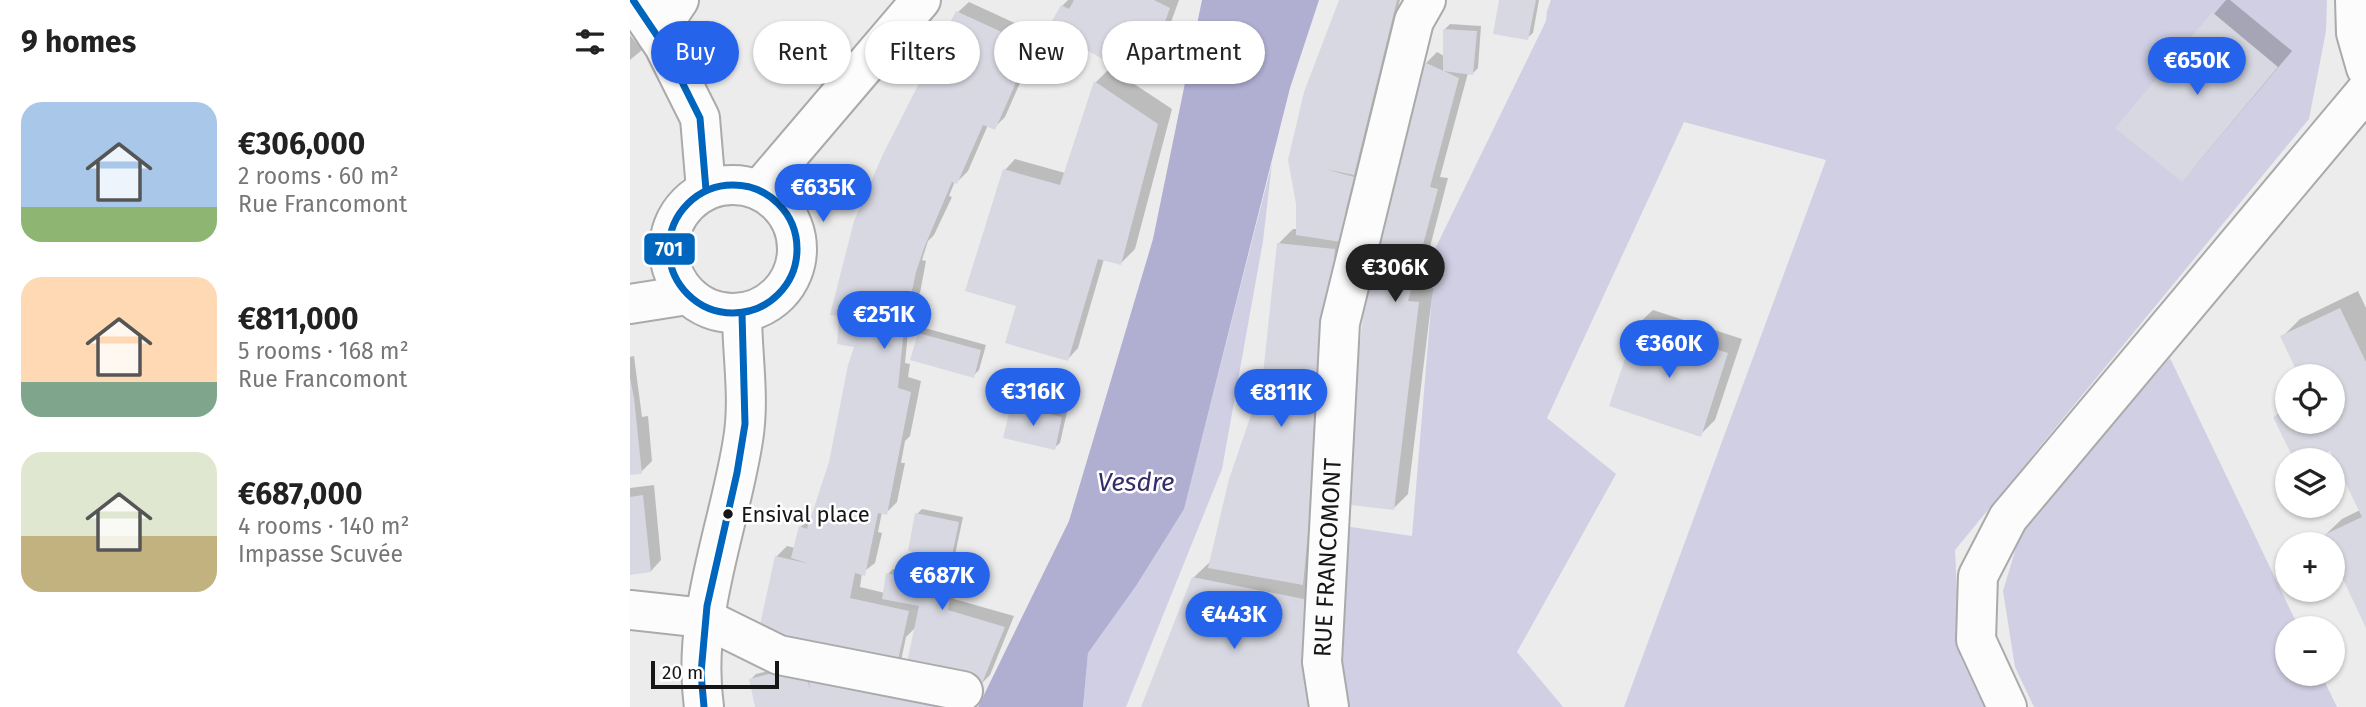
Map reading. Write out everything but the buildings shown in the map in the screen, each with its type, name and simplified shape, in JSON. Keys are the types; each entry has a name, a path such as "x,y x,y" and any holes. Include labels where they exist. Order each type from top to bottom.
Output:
{"street":[{"path":"633,0 651,27"},
{"path":"665,21 679,0"},
{"path":"759,190 921,0"},
{"name":"RUE FRANCOMONT","path":"1329,707 1322,662 1340,323 1414,22 1426,0"},
{"path":"2355,0 2356,33 2366,68"},
{"path":"682,84 700,118 706,190"},
{"path":"2007,707 1976,640 1978,576 2008,518 2366,91"},
{"path":"733,185 759,190 776,202 789,218 796,237 797,258 791,278 778,294 762,306 742,313 722,313 687,295 674,274 668,250 673,226 686,205 706,190 733,185"},
{"path":"630,304 687,295"},
{"path":"704,707 701,684 704,618 744,439 746,403 742,313"},
{"path":"630,610 704,618 779,656 963,691"}],"shaded area":[{"path":"1551,0 2327,0 2326,31 2309,119 1955,550 1960,656 1984,707 1624,707 1826,160 1684,122 1547,418 1616,474 1517,652 1563,707 1343,707 1339,664 1337,525 1412,536 1436,247 1546,21"},
{"path":"1272,163 1263,241 1222,469 1126,707 1083,707 1088,653 1136,586 1184,508"},
{"path":"2170,358 2275,578 2275,602 2287,602 2293,616 2275,616 2275,686 2327,686 2337,707 2034,707 2015,667 2003,591 2022,528"}],"water":[{"name":"Vesdre","path":"1202,0 1319,0 1290,88 1184,509 1136,586 1088,653 1083,707 978,707 1069,521 1153,239 1185,84 1265,84 1265,21 1198,21"}],"transit line":[{"name":"701","path":"633,0 664,46 700,118 706,190"},
{"name":"701","path":"733,185 757,190 778,204 792,225 797,249 792,273 778,294 757,308 733,313 709,308 688,294 674,273 669,249 674,225 688,204 709,190 733,185"},
{"name":"701","path":"704,707 701,673 707,606 737,473 745,424 742,313"}],"place":[{"name":"Ensival place","path":"728,514"}]}
